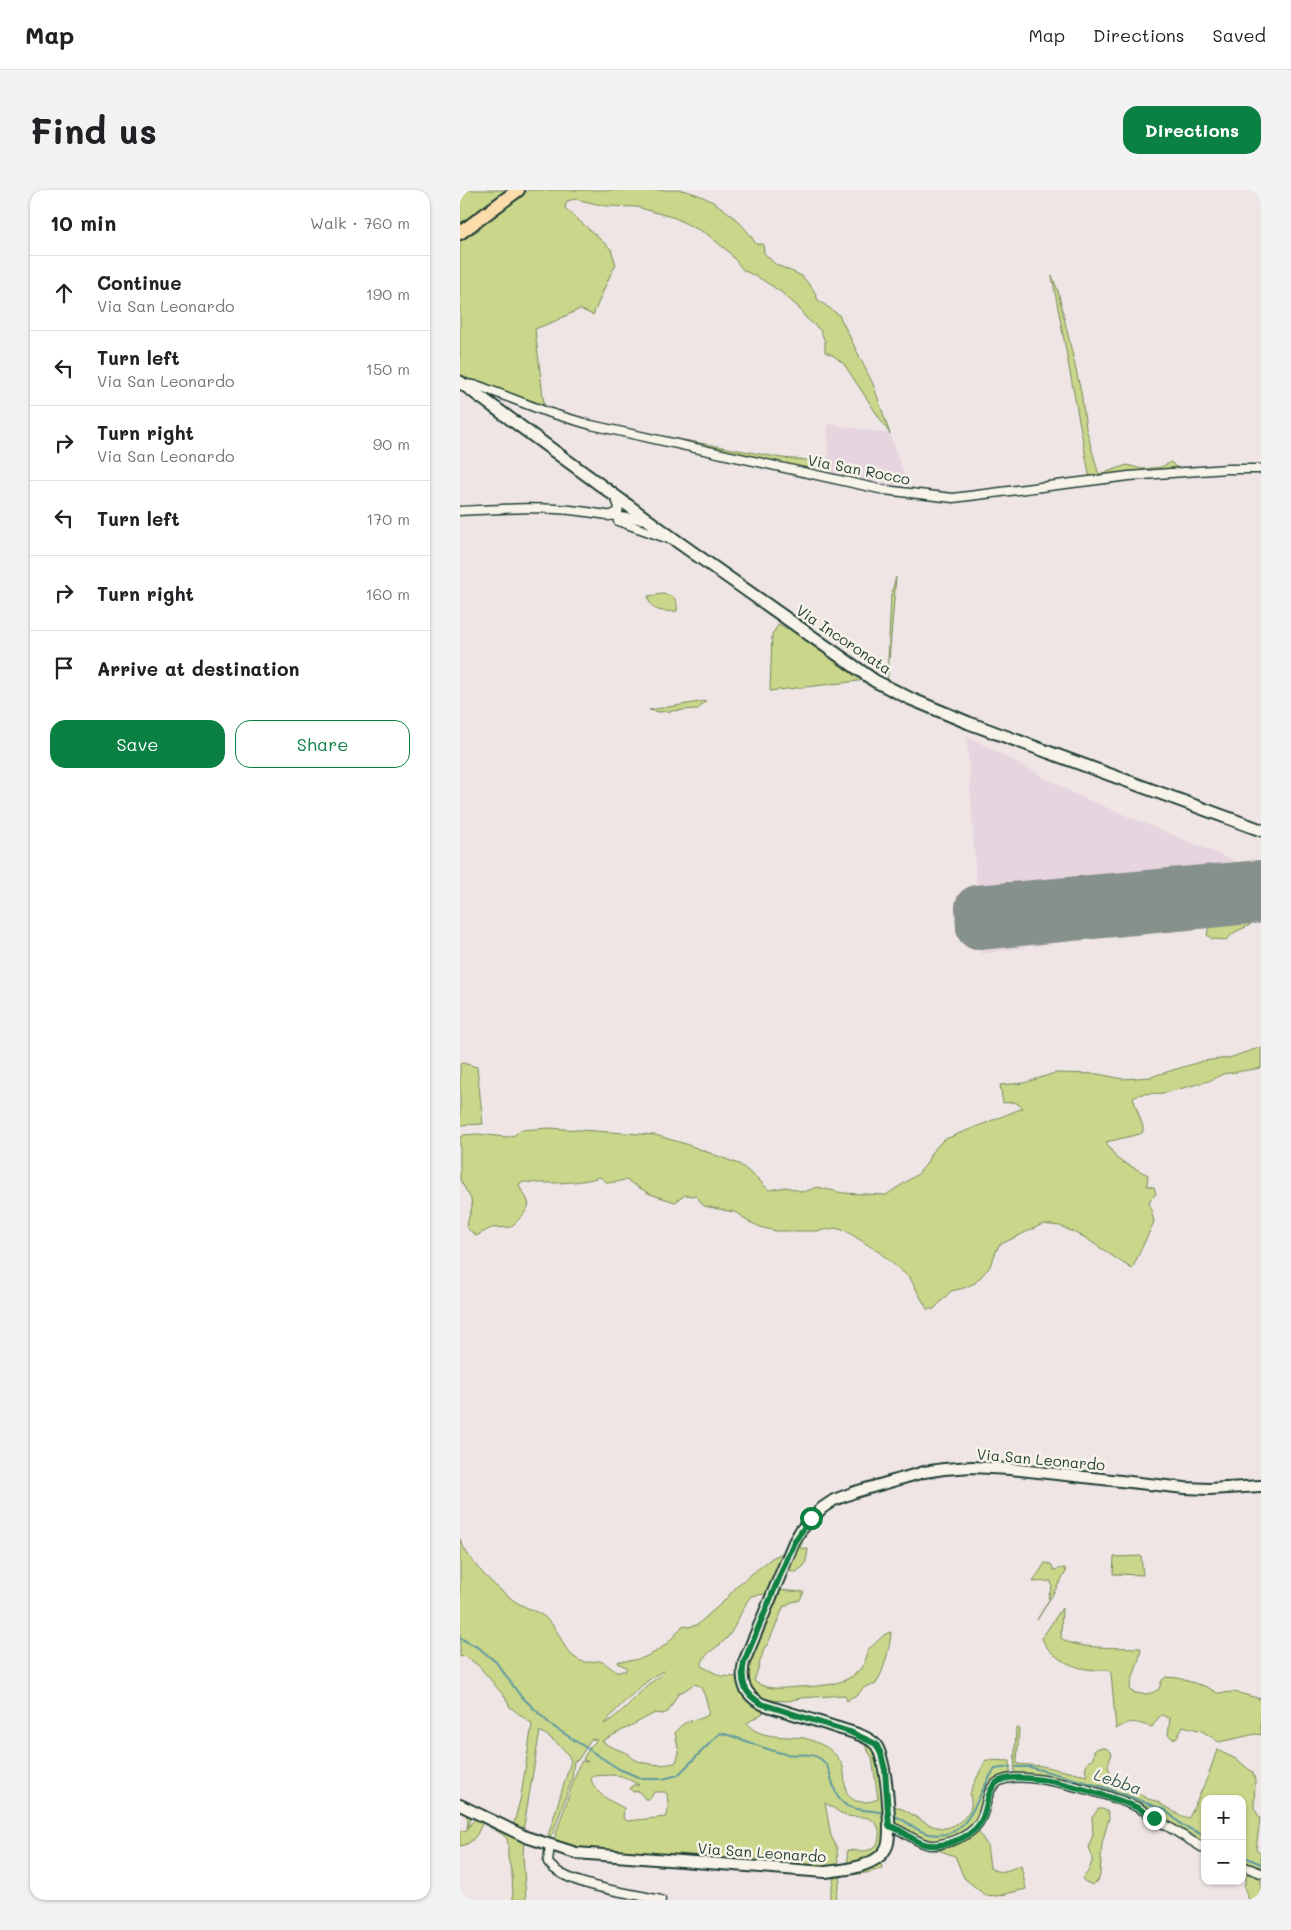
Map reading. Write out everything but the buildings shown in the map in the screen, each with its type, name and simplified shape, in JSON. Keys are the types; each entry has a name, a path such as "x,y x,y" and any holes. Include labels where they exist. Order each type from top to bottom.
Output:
{"main road":[{"path":"460,233 518,190"},
{"name":"Via Incoronata","path":"461,383 678,542 875,681 911,699 969,723 1261,830"}],"street":[{"name":"Via San Rocco","path":"461,383 479,386 547,412 591,425 884,490 953,498 1129,476 1227,469 1261,469"},
{"path":"607,517 618,512 619,507 615,496"},
{"path":"460,510 540,509 579,511 607,517 678,542"},
{"path":"607,517 649,520"},
{"path":"630,525 642,525 649,520"},
{"name":"Via San Leonardo","path":"460,1805 526,1837 576,1854 826,1872 847,1870 880,1856 888,1845 889,1823 885,1770 876,1744 850,1732 762,1704 752,1699 745,1689 742,1674 744,1662 794,1542 811,1518 834,1500 854,1492 944,1468 1010,1469 1209,1489 1261,1486"},
{"path":"889,1823 919,1842 932,1846 968,1836 980,1824 990,1794 996,1783 1011,1777 1058,1782 1108,1796 1138,1808 1201,1846"},
{"path":"550,1845 548,1862 553,1870 572,1879 661,1900"},
{"path":"1246,1867 1261,1873"}],"shaded area":[{"path":"828,424 890,434 909,490 867,484 828,473"},
{"path":"967,736 1079,796 1261,872 1261,909 1259,912 981,954"}],"green space":[{"path":"460,190 507,190 460,225"},
{"path":"529,190 681,190 714,202 742,225 756,244 763,244 764,253 775,264 802,276 813,289 818,300 839,315 873,384 890,434 844,364 825,352 825,341 820,330 805,317 798,307 781,292 743,270 729,252 707,234 675,218 637,207 606,206 575,199 567,201 565,208 611,249 616,265 593,315 580,309 535,329 544,405 478,381 460,377 460,240 479,230 495,215"},
{"path":"1052,276 1058,291 1081,392 1086,428 1098,472 1101,474 1127,465 1142,469 1161,467 1171,462 1180,471 1090,479"},
{"path":"657,435 782,458 818,461 813,471"},
{"path":"896,577 887,684 891,595"},
{"path":"670,595 674,598 677,603 677,611 662,611 651,605 648,596"},
{"path":"779,624 787,629 790,625 867,680 770,691 772,634"},
{"path":"706,701 696,711 696,709 659,712 649,710"},
{"path":"1245,915 1251,917 1250,925 1235,932 1226,940 1212,939 1207,935 1209,926 1227,923"},
{"path":"1261,1047 1261,1068 1223,1074 1209,1081 1164,1093 1141,1094 1133,1098 1143,1132 1106,1142 1117,1159 1148,1175 1147,1186 1154,1187 1156,1194 1149,1201 1154,1222 1132,1269 1084,1237 1060,1226 1043,1224 999,1245 989,1268 975,1283 951,1291 934,1309 927,1309 910,1278 879,1252 846,1231 835,1228 818,1231 777,1231 763,1228 747,1221 738,1213 704,1206 696,1196 685,1195 675,1202 650,1194 626,1180 608,1183 600,1177 570,1182 520,1183 519,1186 529,1205 524,1214 511,1227 491,1228 476,1236 466,1227 472,1207 471,1199 460,1180 460,1138 464,1135 477,1134 506,1137 515,1135 520,1130 549,1128 655,1135 686,1144 739,1164 769,1190 786,1187 804,1192 817,1187 843,1193 886,1195 918,1174 927,1163 931,1153 943,1140 1023,1108 1015,1102 1003,1103 1000,1085 1024,1083 1055,1073 1098,1074 1123,1079 1150,1077 1203,1061 1229,1058"},
{"path":"463,1063 477,1067 483,1124 460,1125 460,1064"},
{"path":"814,1523 806,1533 800,1548 808,1549 804,1566 796,1572 784,1571 802,1535"},
{"path":"460,1539 469,1557 484,1574 516,1602 538,1612 545,1618 553,1626 574,1657 584,1662 600,1661 618,1671 626,1671 626,1667 617,1663 619,1661 629,1661 648,1656 670,1640 683,1625 688,1627 697,1625 724,1601 739,1584 772,1558 784,1552 786,1555 768,1596 765,1594 751,1596 730,1633 723,1642 705,1656 701,1666 721,1676 738,1677 763,1710 763,1713 747,1723 757,1732 773,1736 804,1738 821,1744 831,1751 842,1764 848,1795 859,1802 878,1799 872,1757 866,1748 866,1742 876,1748 884,1796 884,1845 878,1854 864,1861 848,1865 847,1850 866,1851 875,1847 878,1843 879,1829 875,1823 867,1818 848,1816 825,1803 831,1836 837,1848 838,1866 609,1854 564,1846 554,1841 556,1833 579,1765 582,1761 588,1762 583,1759 597,1740 591,1739 578,1760 574,1761 572,1779 553,1833 547,1839 571,1761 554,1740 540,1731 523,1831 513,1827 521,1796 532,1724 510,1707 505,1697 479,1666 465,1656 460,1657","holes":["664,1671 621,1711 604,1724 642,1686","694,1684 700,1686 706,1700 708,1715 686,1722 675,1733 679,1753 676,1762 658,1765 644,1763 602,1741 655,1713 662,1714 668,1712 679,1692","594,1776 622,1776 639,1785 633,1785 630,1789 633,1792 639,1791 645,1799 650,1799 654,1792 665,1792 668,1803 666,1817 627,1821 623,1818 624,1808 599,1793 595,1788 591,1778"]},
{"path":"1141,1556 1143,1575 1113,1574 1114,1557"},
{"path":"1045,1563 1051,1564 1054,1570 1065,1568 1066,1572 1037,1620 1050,1598 1048,1598 1052,1586 1051,1581 1033,1582"},
{"path":"776,1590 804,1592 800,1600 784,1606 767,1646 765,1646 754,1681 770,1688 781,1688 820,1686 842,1681 851,1677 859,1670 865,1661 868,1649 884,1635 891,1632 886,1659 875,1685 865,1687 858,1695 847,1701 845,1695 800,1698 789,1701 768,1700 756,1696 746,1682 745,1672"},
{"path":"1062,1608 1061,1638 1067,1642 1111,1648 1141,1648 1131,1684 1130,1689 1132,1692 1143,1694 1153,1692 1159,1689 1162,1680 1166,1677 1178,1678 1207,1687 1217,1693 1235,1692 1261,1699 1261,1735 1256,1734 1219,1742 1202,1731 1183,1726 1177,1737 1173,1739 1168,1735 1170,1719 1162,1715 1152,1727 1133,1722 1116,1729 1111,1673 1108,1670 1084,1669 1069,1664 1058,1658 1044,1644 1042,1638"},
{"path":"1016,1728 1019,1728 1017,1764 1042,1766 1087,1776 1085,1769 1088,1762 1093,1759 1094,1751 1098,1748 1106,1748 1112,1753 1108,1766 1113,1783 1127,1787 1179,1815 1189,1818 1208,1776 1217,1750 1238,1760 1253,1773 1255,1780 1254,1808 1260,1818 1256,1850 1261,1854 1261,1893 1258,1900 1249,1900 1244,1887 1248,1870 1246,1868 1246,1795 1201,1795 1201,1844 1180,1831 1097,1792 1014,1776"},
{"path":"986,1760 1010,1761 1010,1776 997,1781 974,1828 944,1842 925,1843 890,1822 889,1805 903,1809 935,1827 951,1827 964,1818 970,1810 971,1791"},
{"path":"460,1808 472,1815 468,1828 476,1817 524,1838 523,1856 526,1900 513,1900 508,1844 507,1839 502,1834 482,1823 474,1838 460,1846 460,1831 467,1830 468,1819 466,1815 460,1812"},
{"path":"1098,1809 1108,1812 1109,1818 1102,1843 1100,1875 1098,1881 1092,1885 1082,1878 1088,1872 1092,1862 1089,1847 1093,1834 1092,1818"},
{"path":"978,1828 987,1845 990,1867 1001,1871 1021,1865 1026,1889 997,1896 985,1895 964,1878 955,1856 929,1847"},
{"path":"880,1860 882,1868 867,1873 841,1876 835,1900 829,1900 835,1872"}],"waterway":[{"path":"460,1638 479,1648 496,1662 519,1694 551,1725 619,1769 643,1779 663,1779 678,1775 720,1733 778,1752 815,1756 827,1765 836,1792 840,1800 846,1805 852,1808 885,1813"},
{"name":"Lebba","path":"892,1815 925,1833 944,1834 955,1830 964,1823 971,1813 995,1769 1010,1767"},
{"name":"Lebba","path":"1016,1767 1030,1767 1107,1788 1165,1810 1182,1825 1201,1834"},
{"name":"Lebba","path":"1246,1858 1261,1864"}],"runway":[{"path":"1261,882 977,907 978,928 1261,901"}],"route":[{"path":"811,1518 794,1542 744,1662 742,1674 745,1689 752,1699 762,1704 850,1732 876,1744 885,1770 889,1826 906,1833 919,1842 932,1846 968,1836 980,1824 990,1794 996,1783 1011,1777 1058,1782 1108,1796 1138,1808 1154,1818"}]}
